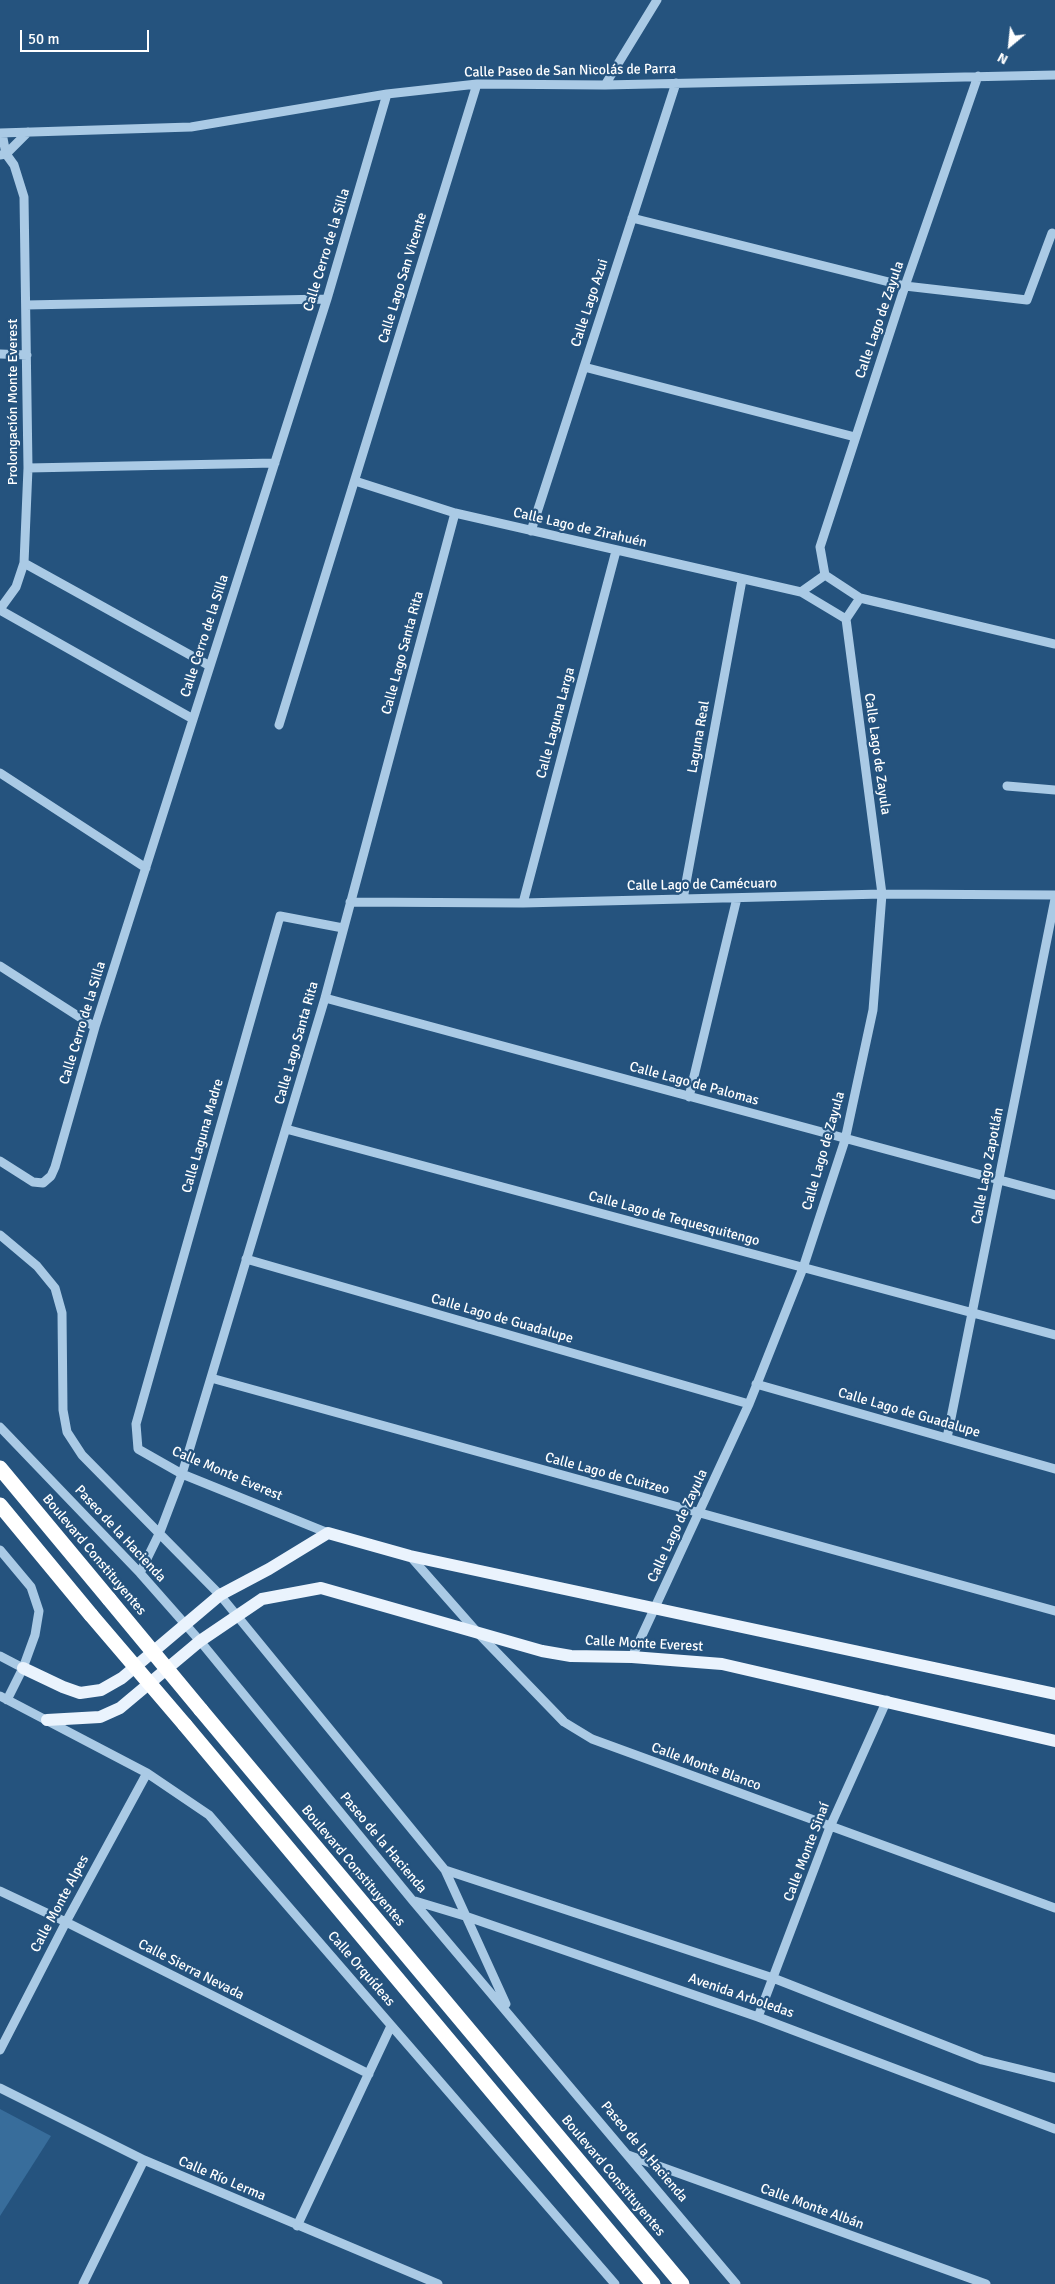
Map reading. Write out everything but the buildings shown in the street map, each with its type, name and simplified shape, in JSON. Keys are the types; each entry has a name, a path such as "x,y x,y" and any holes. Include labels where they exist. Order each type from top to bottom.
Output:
{"highway":[{"name":"Boulevard Constituyentes","path":"0,1468 682,2284"},
{"path":"0,1505 653,2284"}],"main road":[{"name":"Calle Monte Everest","path":"328,1533 410,1556 1055,1694"},
{"path":"23,1668 63,1687 80,1692 101,1690 122,1678 220,1595 269,1569 328,1533"},
{"name":"Calle Monte Everest","path":"47,1720 100,1717 120,1708 200,1641 262,1598 321,1588 542,1651 571,1656 632,1657 722,1664 887,1700 1055,1740"}],"street":[{"path":"606,85 656,0"},
{"name":"Calle Paseo de San Nicolás de Parra","path":"1,133 191,127 387,94 478,84 606,85 1055,75"},
{"name":"Calle Lago de Zayula","path":"825,575 820,547 905,286 978,76"},
{"name":"Calle Lago Azui","path":"531,531 676,83"},
{"name":"Calle Lago San Vicente","path":"279,725 478,84"},
{"name":"Calle Cerro de la Silla","path":"0,1161 22,1177 33,1182 43,1183 51,1176 55,1167 95,1027 327,299 387,94"},
{"path":"3,155 28,132"},
{"name":"Prolongación Monte Everest","path":"0,610 16,587 24,563 28,468 24,197 14,165 3,155 1,133"},
{"path":"632,218 905,286 1027,300 1052,233"},
{"path":"26,305 327,299"},
{"path":"0,354 27,355"},
{"path":"584,367 855,437"},
{"path":"28,468 275,463"},
{"name":"Calle Lago de Zirahuén","path":"355,481 455,513 801,592 846,619"},
{"name":"Calle Lago Santa Rita","path":"140,1573 160,1532 182,1474 325,998 455,513"},
{"name":"Calle Laguna Larga","path":"523,903 616,551"},
{"path":"24,563 210,666"},
{"path":"801,592 825,575 860,598 1055,644"},
{"name":"Laguna Real","path":"683,899 742,580"},
{"path":"846,619 860,598"},
{"path":"0,610 193,719"},
{"name":"Calle Lago de Zayula","path":"632,1657 700,1514 749,1404 803,1268 844,1140 873,1010 882,894 846,619"},
{"path":"0,773 146,868"},
{"path":"1007,786 1055,790"},
{"name":"Calle Lago de Camécuaro","path":"350,902 523,903 882,894 1055,895"},
{"path":"689,1097 737,898"},
{"name":"Calle Lago Zapotlán","path":"947,1438 1055,899"},
{"name":"Calle Laguna Madre","path":"136,1424 280,916 343,928"},
{"path":"0,966 95,1027"},
{"name":"Calle Lago de Palomas","path":"325,998 844,1140 1055,1195"},
{"name":"Calle Lago de Tequesquitengo","path":"286,1129 1055,1336"},
{"path":"0,1234 38,1266 55,1288 62,1313 62,1410 67,1432 82,1455 160,1532 237,1614 445,1870 511,2014"},
{"name":"Calle Lago de Guadalupe","path":"246,1260 749,1404"},
{"name":"Calle Lago de Cuitzeo","path":"211,1378 1055,1611"},
{"name":"Calle Lago de Guadalupe","path":"756,1384 1055,1469"},
{"name":"Calle Monte Everest","path":"136,1424 138,1449 182,1474 328,1533"},
{"name":"Paseo de la Hacienda","path":"0,1428 140,1573 200,1641 413,1901 511,2014 736,2284"},
{"path":"0,1550 31,1587 40,1611 35,1636 23,1668 4,1698 47,1720"},
{"name":"Calle Monte Blanco","path":"410,1556 477,1632 564,1722 592,1739 1055,1908"},
{"path":"0,1656 23,1668"},
{"name":"Calle Monte Sinaí","path":"758,2017 830,1827 887,1700"},
{"name":"Calle Orquídeas","path":"47,1720 147,1773 209,1815 615,2284"},
{"name":"Calle Monte Alpes","path":"0,2050 66,1922 147,1773"},
{"name":"Avenida Arboledas","path":"445,1870 773,1978 982,2060 1055,2078"},
{"name":"Calle Sierra Nevada","path":"0,1892 66,1922 369,2074"},
{"name":"Avenida Arboledas","path":"413,1901 468,1917 758,2017 1055,2129"},
{"path":"297,2226 391,2026"},
{"name":"Calle Río Lerma","path":"0,2088 144,2160 438,2284"},
{"name":"Calle Monte Albán","path":"628,2155 986,2284"},
{"path":"83,2284 144,2160"}],"shaded area":[{"path":"0,2109 51,2136 0,2216"}]}
